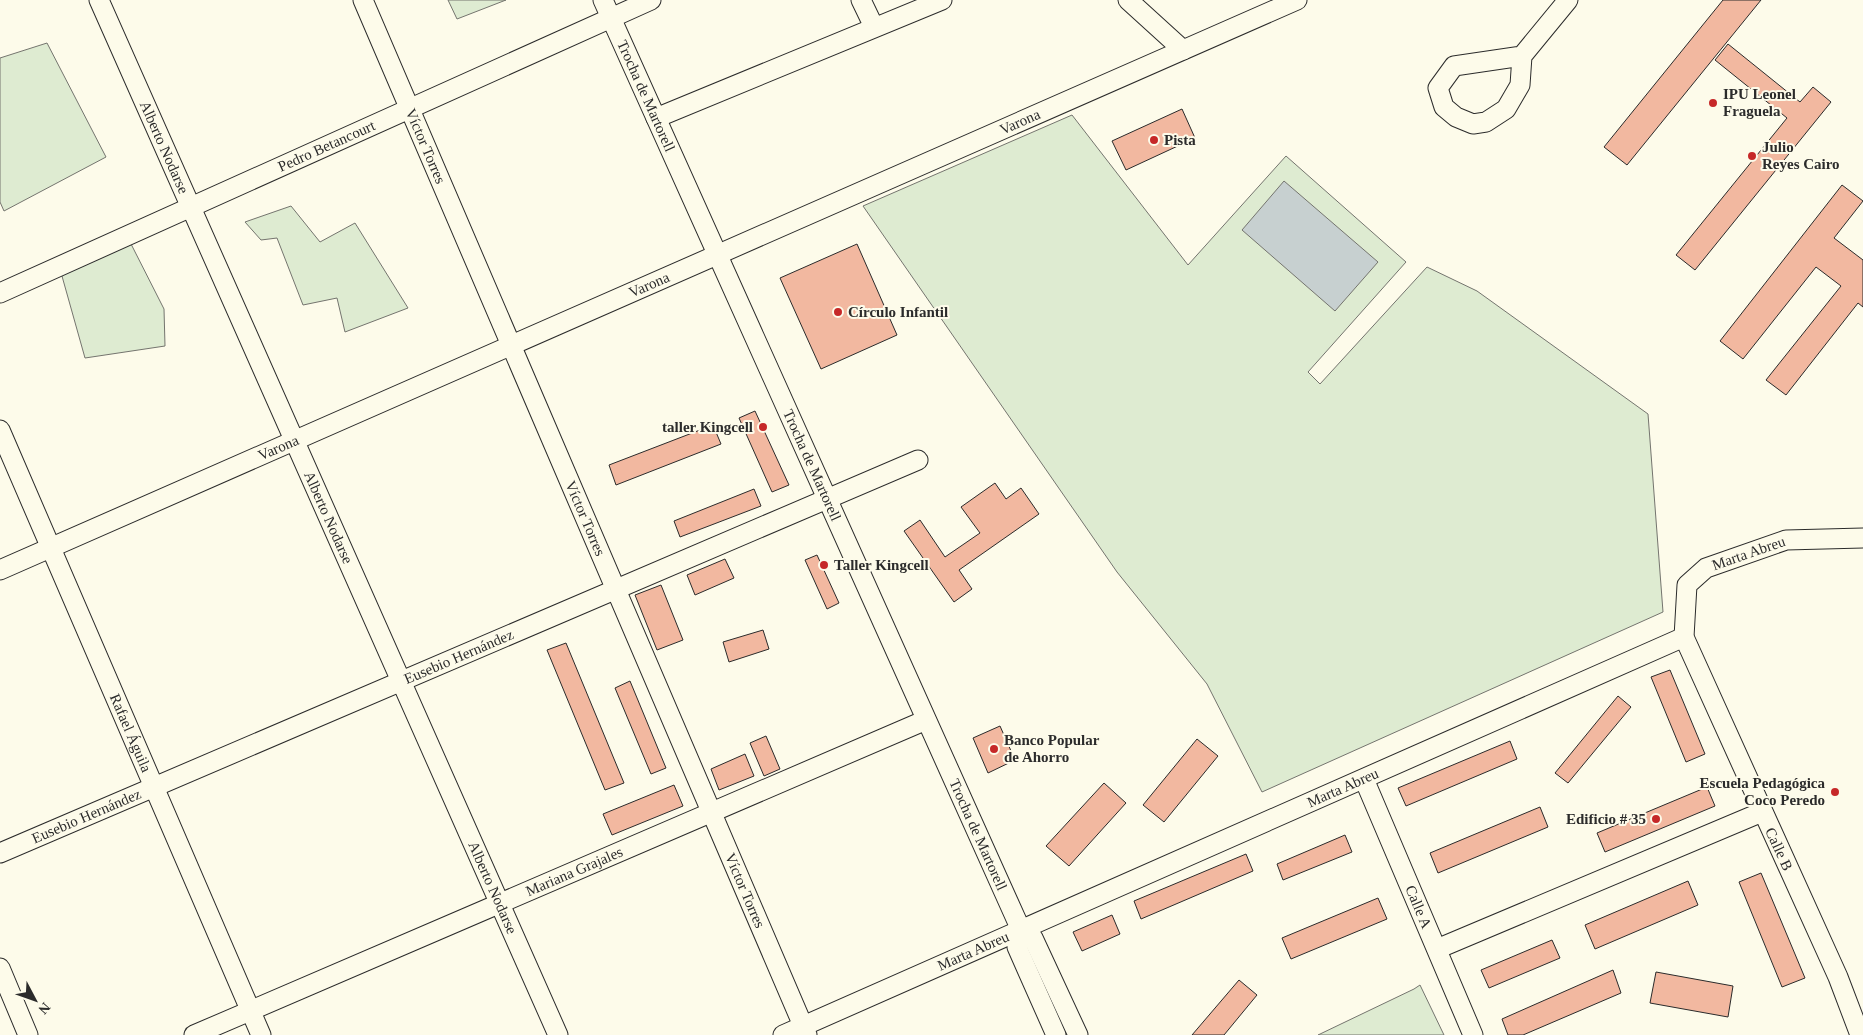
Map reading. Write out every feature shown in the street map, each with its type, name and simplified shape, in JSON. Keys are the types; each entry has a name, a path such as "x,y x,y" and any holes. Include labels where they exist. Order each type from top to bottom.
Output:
{"street":[{"name":"Alberto Nodarse","path":"99,0 558,1035"},
{"name":"Víctor Torres","path":"363,0 806,1030"},
{"name":"Trocha de Martorell","path":"603,0 1021,930 1033,938 1078,1035"},
{"name":"Pedro Betancourt","path":"0,293 651,0"},
{"path":"861,0 874,27"},
{"path":"656,118 942,0"},
{"path":"1128,0 1183,50"},
{"name":"Varona","path":"0,570 1297,0"},
{"path":"1522,56 1454,66 1438,88 1444,107 1456,117 1473,124 1486,122 1506,109 1520,85 1522,56 1568,0"},
{"name":"Rafael Águila","path":"0,430 261,1035"},
{"name":"Eusebio Hernández","path":"0,853 918,460"},
{"name":"Marta Abreu","path":"783,1035 806,1030 1021,930 1684,637 1687,584 1706,568 1786,540 1863,538"},
{"name":"Calle B","path":"1684,637 1838,977 1860,1035"},
{"name":"Mariana Grajales","path":"194,1035 926,720"},
{"name":"Calle A","path":"1364,778 1473,1035"},
{"path":"1437,950 1762,812"},
{"name":"Trocha de Martorell","path":"1021,930 1017,947 1056,1035"},
{"path":"0,968 28,1035"}],"green space":[{"path":"448,0 506,0 457,19"},
{"path":"47,43 106,157 4,211 0,202 0,58"},
{"path":"1072,115 1188,265 1286,156 1406,262 1308,372 1320,384 1427,267 1477,291 1648,414 1663,612 1262,792 1207,684 1117,572 863,206"},
{"path":"291,206 320,242 355,223 408,308 345,332 337,298 303,305 277,238 261,240 245,222"},
{"path":"129,240 164,309 165,346 85,358 60,269"},
{"path":"1420,985 1444,1035 1318,1035 1414,989"}],"shaded area":[{"path":"1284,181 1378,262 1335,311 1242,230"}],"building":[{"path":"1723,0 1761,0 1627,165 1604,147"},
{"path":"1728,44 1800,102 1813,87 1831,102 1695,270 1676,255 1787,118 1715,60"},
{"name":"Pista","path":"1182,109 1195,138 1126,170 1112,141"},
{"path":"1842,185 1863,201 1834,238 1863,260 1863,307 1858,303 1786,395 1766,380 1841,286 1816,267 1743,359 1720,341"},
{"path":"857,244 897,335 821,369 780,278"},
{"path":"755,411 789,485 772,492 739,418"},
{"path":"713,425 721,444 616,485 609,465"},
{"path":"995,483 1006,499 1021,488 1039,514 959,570 972,589 954,602 904,531 920,520 945,557 980,533 961,507"},
{"path":"754,489 761,506 680,537 674,521"},
{"path":"817,555 839,603 827,609 805,560"},
{"path":"725,559 734,578 695,595 687,575"},
{"path":"661,585 683,640 657,650 635,595"},
{"path":"763,630 769,649 729,662 723,642"},
{"path":"566,643 624,783 605,790 547,650"},
{"path":"1670,670 1705,754 1686,762 1651,677"},
{"path":"630,681 666,768 651,774 615,688"},
{"path":"1618,696 1631,707 1568,783 1555,773"},
{"name":"Banco Popular de Ahorro","path":"1000,726 1015,760 988,773 973,738"},
{"path":"766,736 780,769 764,776 750,743"},
{"path":"1197,739 1218,756 1164,822 1143,805"},
{"path":"1510,741 1517,759 1406,806 1398,788"},
{"path":"745,754 754,776 719,790 711,769"},
{"path":"1104,783 1126,803 1069,866 1046,846"},
{"path":"674,785 683,806 612,835 603,814"},
{"name":"Edificio # 35","path":"1707,787 1715,806 1605,852 1597,833"},
{"path":"1540,807 1548,827 1438,873 1430,853"},
{"path":"1345,835 1352,852 1283,880 1277,864"},
{"path":"1246,854 1253,871 1141,919 1134,901"},
{"path":"1761,873 1805,978 1782,987 1739,882"},
{"path":"1688,881 1698,905 1595,949 1585,925"},
{"path":"1378,898 1387,919 1291,959 1282,938"},
{"path":"1112,915 1120,934 1082,951 1073,932"},
{"path":"1552,940 1560,958 1489,988 1481,970"},
{"path":"1613,970 1621,993 1523,1035 1508,1035 1502,1019"},
{"path":"1656,972 1733,986 1728,1017 1650,1003"},
{"path":"1239,980 1257,995 1224,1035 1192,1035"}],"place":[{"name":"IPU Leonel Fraguela","path":"1713,103"},
{"name":"Pista","path":"1154,140"},
{"name":"Julio Reyes Cairo","path":"1752,156"},
{"name":"Círculo Infantil","path":"838,312"},
{"name":"taller Kingcell","path":"763,427"},
{"name":"Taller Kingcell","path":"824,565"},
{"name":"Banco Popular de Ahorro","path":"994,749"},
{"name":"Escuela Pedagógica Coco Peredo","path":"1835,792"},
{"name":"Edificio # 35","path":"1656,819"}]}
